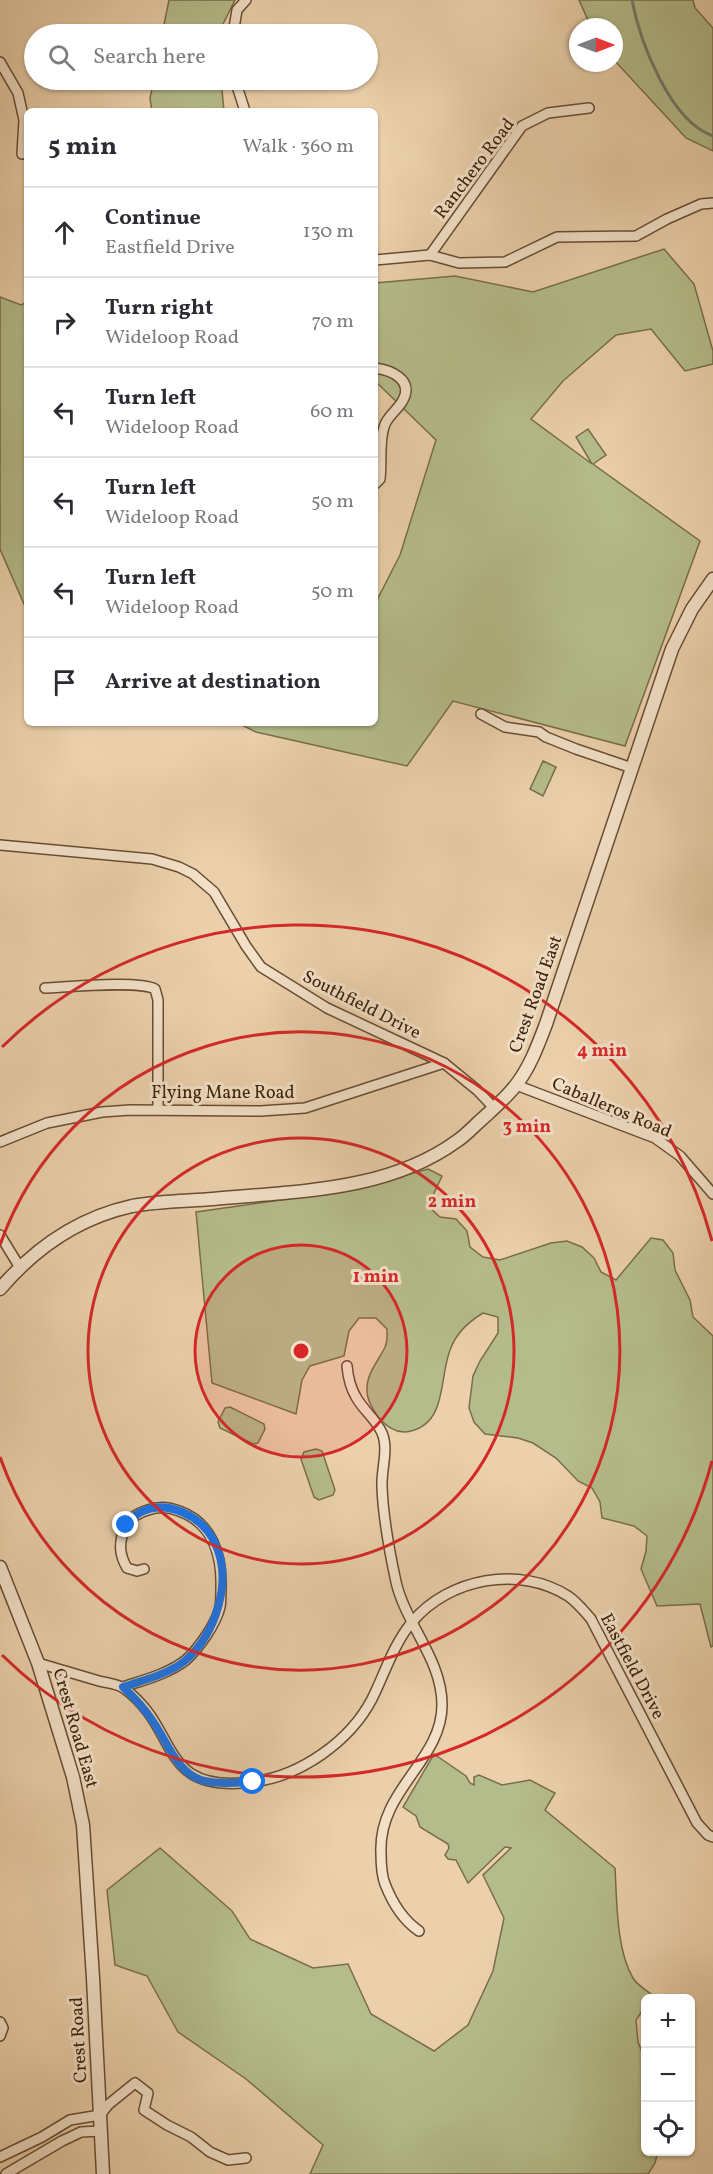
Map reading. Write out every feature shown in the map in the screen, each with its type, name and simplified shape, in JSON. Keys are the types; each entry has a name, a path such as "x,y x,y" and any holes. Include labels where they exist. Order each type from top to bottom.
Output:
{"street":[{"path":"235,24 237,10 246,0"},
{"path":"0,62 18,93 24,120 22,154"},
{"path":"238,90 244,108"},
{"name":"Ranchero Road","path":"430,255 522,126 549,113 589,108"},
{"path":"378,260 430,255 459,263 505,262 557,237 636,236 701,204 713,203"},
{"path":"378,369 392,372 401,378 405,389 404,399 384,428 378,481"},
{"name":"Crest Road East","path":"0,1289 19,1266 47,1243 95,1218 133,1206 291,1192 349,1185 381,1177 412,1166 450,1146 494,1108 516,1085 532,1060 672,649 692,609 713,579"},
{"path":"481,714 505,728 539,732 576,749 632,768"},
{"name":"Southfield Drive","path":"0,845 145,858 179,867 193,874 214,892 261,967 327,1008 444,1063 477,1090 494,1108"},
{"path":"45,988 114,985 147,986 155,989 158,1000 158,1109"},
{"name":"Flying Mane Road","path":"0,1142 47,1123 120,1110 261,1111 305,1108 444,1063"},
{"name":"Caballeros Road","path":"516,1085 655,1138 680,1156 713,1194"},
{"path":"0,1235 19,1266"},
{"path":"347,1366 349,1381 356,1398 376,1421 383,1435 385,1449 381,1489 396,1583 435,1667 442,1703 441,1719 436,1736 394,1798 382,1829 380,1846 383,1877 388,1892 407,1922 419,1931"},
{"path":"123,1687 164,1673 185,1660 204,1640 220,1607 222,1569 215,1542 202,1524 188,1514 171,1508 156,1507 138,1513 126,1525 120,1543 121,1557 127,1568 137,1571 144,1569"},
{"name":"Crest Road East","path":"0,1567 38,1664 73,1777 83,1825 88,1905"},
{"name":"Eastfield Drive","path":"38,1664 123,1687 140,1702 186,1771 200,1779 213,1782 253,1782 279,1776 308,1763 330,1749 352,1728 371,1701 397,1642 412,1621 430,1606 457,1590 484,1580 520,1579 549,1586 570,1598 591,1619 697,1823 713,1837"},
{"name":"Crest Road","path":"88,1905 103,2174"},
{"path":"0,2022 3,2031 0,2036"},
{"path":"0,2157 42,2137 70,2120 100,2115 135,2083 148,2093 144,2110 191,2137 210,2152 228,2160 246,2158"},
{"path":"6,2174 81,2132 101,2131"}],"green space":[{"path":"169,0 235,0 223,24 164,24"},
{"path":"579,0 693,0 695,8 713,28 713,151 686,138 623,70 623,18 587,18"},
{"path":"152,90 222,90 224,108 152,108"},
{"path":"664,249 694,284 713,351 713,364 685,371 651,329 616,335 563,381 531,419 592,464 576,437 588,429 606,455 593,464 700,541 625,746 453,701 407,766 256,732 244,726 378,726 378,598 400,555 436,440 378,384 378,283 455,276 533,292"},
{"path":"0,297 21,305 24,304 24,604 0,549"},
{"path":"543,761 556,767 543,796 530,789"},
{"path":"428,1169 442,1176 428,1206 440,1217 456,1219 467,1231 470,1247 483,1257 500,1260 551,1243 567,1241 582,1247 594,1258 601,1272 616,1280 651,1238 663,1240 673,1253 675,1270 690,1300 693,1317 713,1336 713,1646 711,1647 700,1604 657,1606 641,1569 647,1536 634,1526 602,1518 600,1502 592,1488 578,1481 556,1458 533,1443 518,1438 485,1434 474,1422 469,1408 473,1376 498,1333 498,1317 483,1313 459,1333 450,1350 436,1409 431,1419 423,1426 411,1431 402,1432 389,1427 379,1418 369,1400 367,1388 369,1377 387,1340 387,1329 376,1318 359,1318 349,1331 344,1356 310,1366 302,1380 296,1414 212,1383 196,1212 352,1190"},
{"path":"230,1407 264,1424 265,1429 258,1443 253,1444 220,1428 218,1422 225,1408"},
{"path":"316,1449 322,1451 335,1490 333,1495 319,1500 314,1497 301,1459 304,1452"},
{"path":"434,1754 466,1776 474,1785 474,1777 479,1775 502,1785 530,1780 555,1793 545,1810 615,1868 618,1924 623,1953 635,1981 651,1994 641,1994 641,2013 636,2020 641,2049 641,2156 657,2156 648,2174 310,2174 323,2145 246,2079 178,2032 147,1976 115,1965 107,1890 160,1848 232,1911 250,1939 313,1968 348,1964 371,2014 434,2051 468,2025 493,1971 504,1918 483,1875 511,1848 505,1847 468,1883 456,1860 448,1859 445,1855 449,1848 448,1844 420,1827 416,1816 403,1807"}],"waterway":[{"path":"632,0 642,37 659,78 683,114 698,128 713,136"}],"route":[{"path":"126,1525 138,1513 156,1507 171,1508 188,1514 202,1524 215,1542 222,1569 220,1607 204,1640 185,1660 164,1673 123,1687 140,1702 186,1771 200,1779 213,1782 253,1782"}]}
